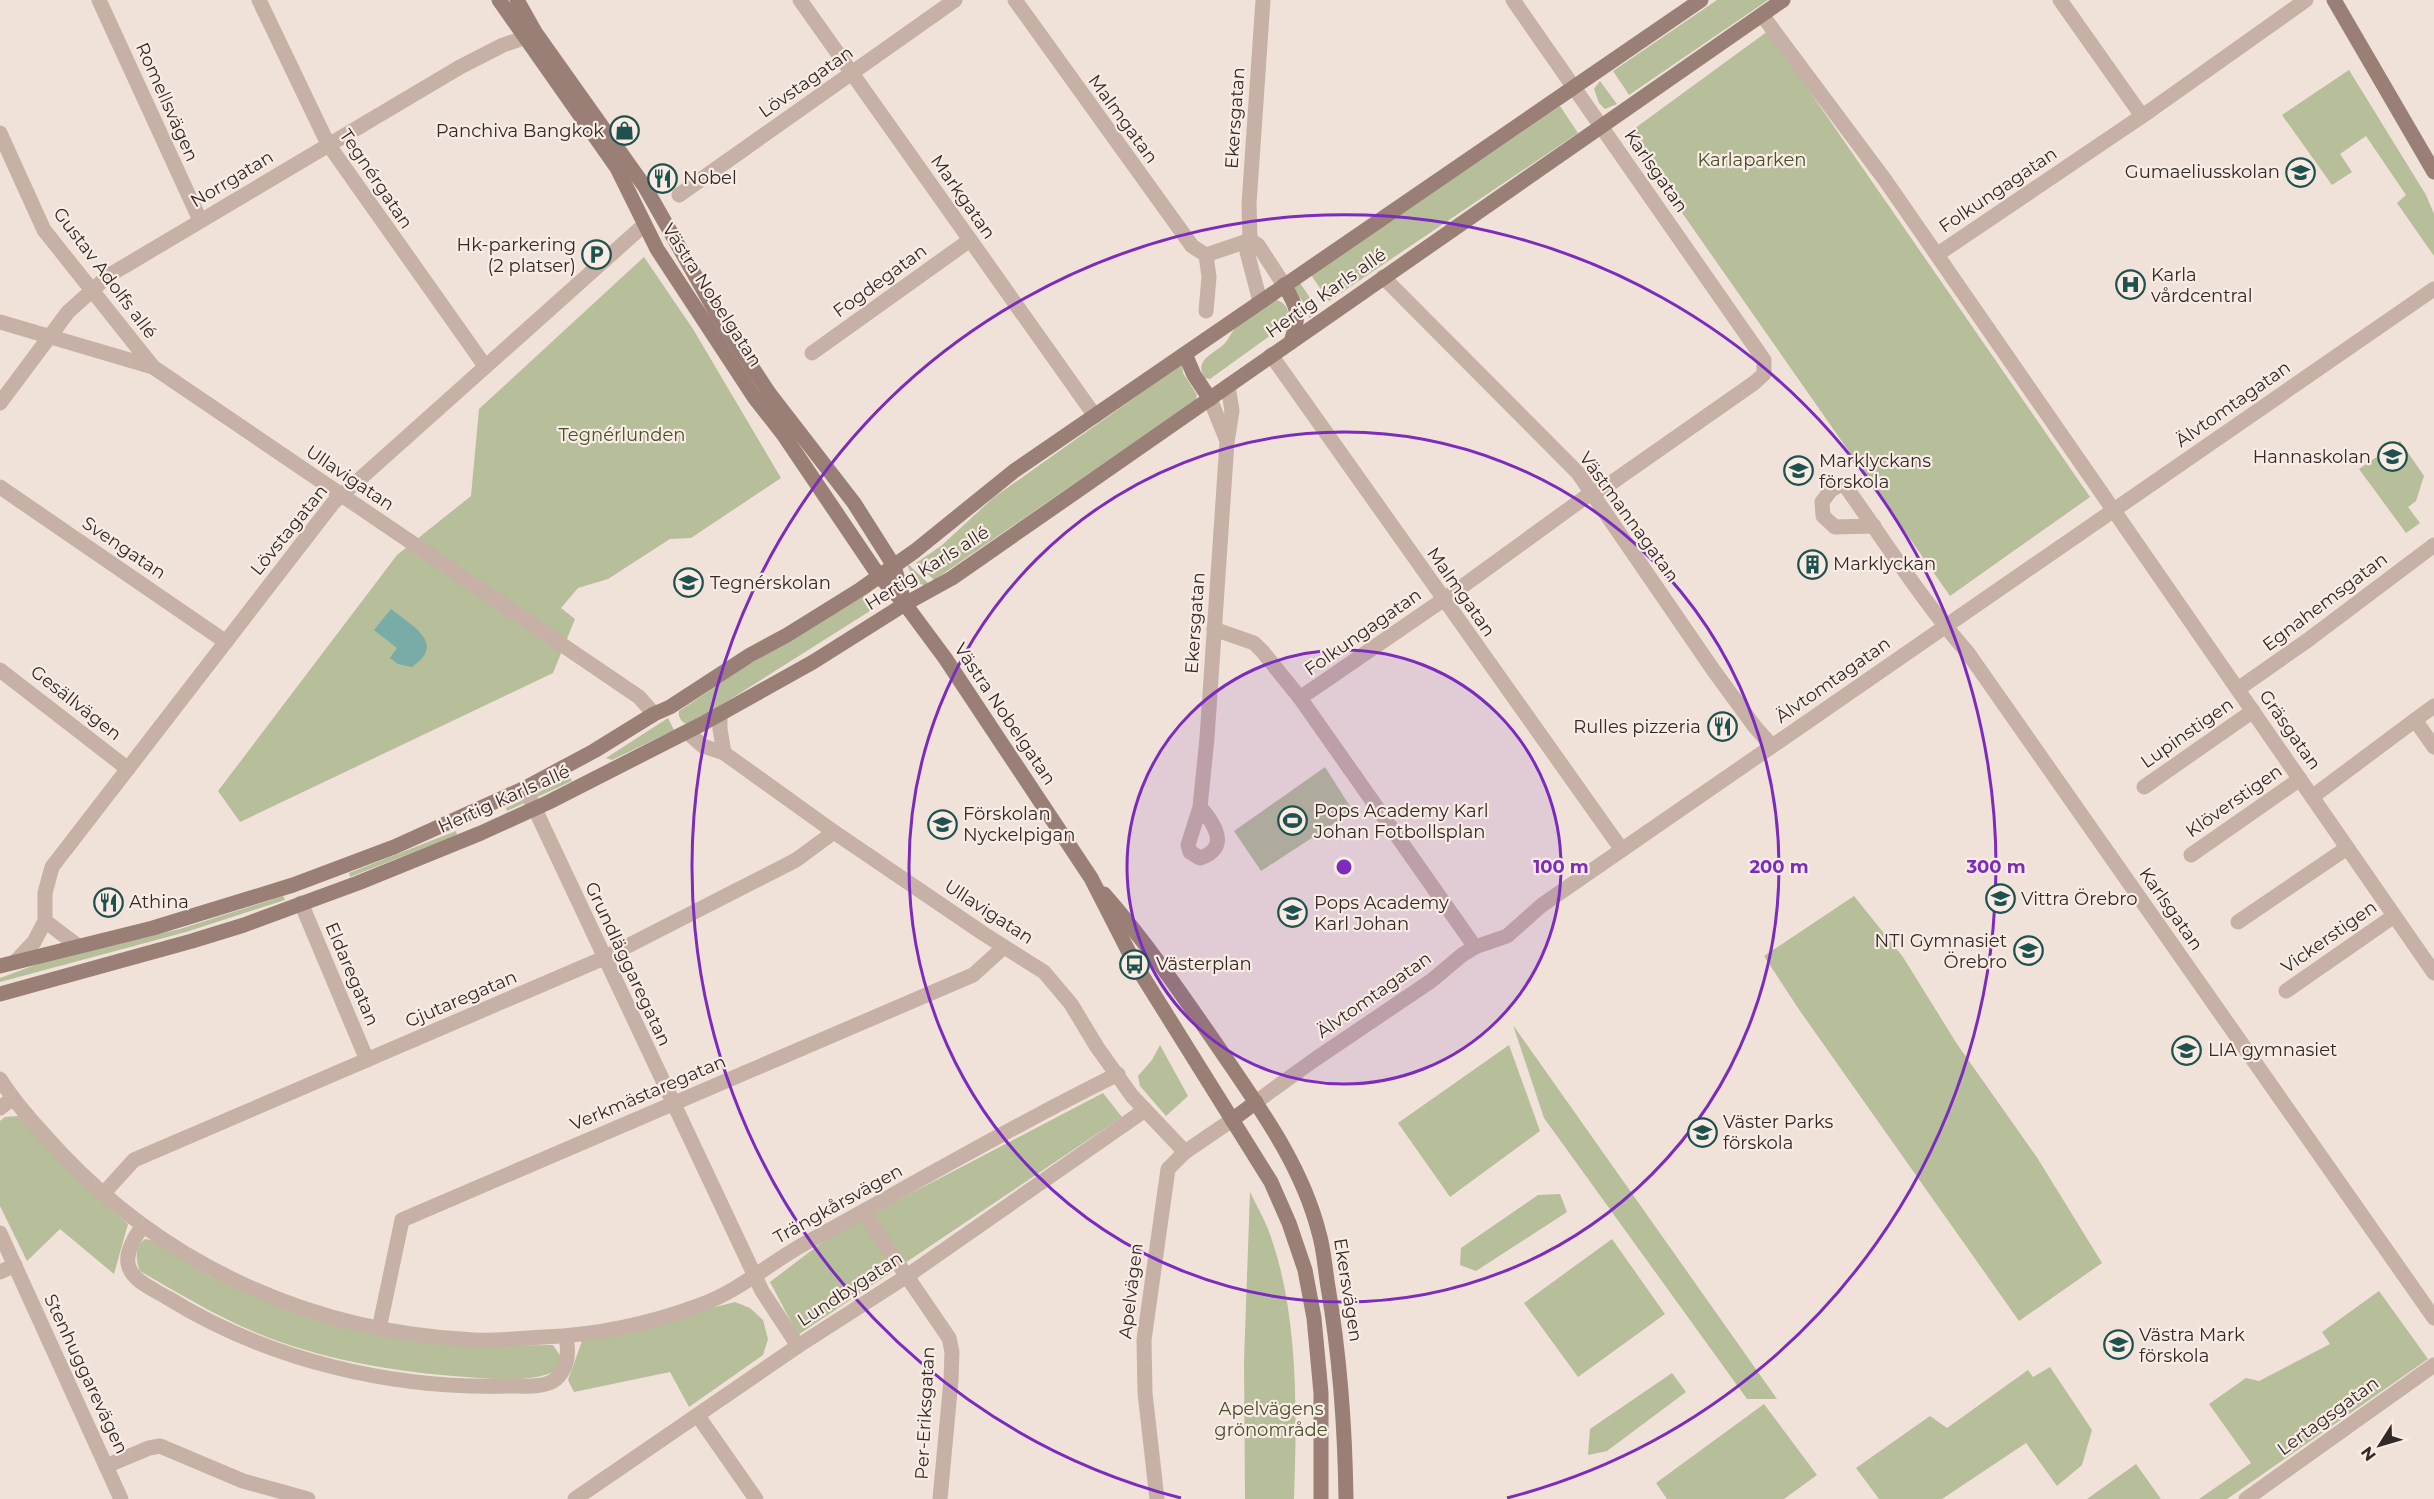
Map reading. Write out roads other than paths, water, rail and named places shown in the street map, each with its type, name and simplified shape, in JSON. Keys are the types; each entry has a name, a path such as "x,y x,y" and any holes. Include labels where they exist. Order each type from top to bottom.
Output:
{"main road":[{"name":"Västra Nobelgatan","path":"499,0 612,161 657,249 754,397 783,434 879,576 905,604 945,658 1090,878 1119,935 1232,1120"},
{"name":"Västra Nobelgatan","path":"517,0 535,32 645,187 717,314 769,393 854,503 894,566 905,604"},
{"name":"Hertig Karls allé","path":"0,966 153,928 292,885 394,847 525,788 594,751 654,714 670,707 894,566 1014,471 1701,0"},
{"name":"Hertig Karls allé","path":"0,994 192,941 358,883 533,809 720,714 813,662 905,604 952,578 1783,0"},
{"path":"2334,0 2434,172"},
{"path":"1284,285 1295,302 1299,319 1291,342"},
{"path":"1185,354 1194,375 1210,399"},
{"name":"Västra Nobelgatan","path":"1090,878 1131,925 1256,1102"},
{"path":"292,885 301,903"},
{"path":"1256,1102 1232,1120 1271,1182 1289,1223 1305,1270 1314,1318 1321,1393 1321,1499"},
{"name":"Ekersvägen","path":"1256,1102 1277,1134 1301,1182 1319,1233 1335,1326 1345,1437 1346,1499"}],"street":[{"name":"Romellsvägen","path":"99,0 200,220"},
{"name":"Tegnérgatan","path":"259,0 328,144 484,366"},
{"name":"Markgatan","path":"800,0 1095,416"},
{"name":"Lövstagatan","path":"679,195 955,0"},
{"name":"Malmgatan","path":"1015,0 1182,233 1192,246 1206,255"},
{"name":"Ekersgatan","path":"1260,301 1247,252 1250,240 1249,204 1263,0"},
{"name":"Karlsgatan","path":"1513,0 1765,365"},
{"path":"2060,0 2142,117"},
{"name":"Folkungagatan","path":"2114,510 1938,254 2142,117 2306,0"},
{"path":"1762,15 1886,180 1938,254"},
{"name":"Norrgatan","path":"0,403 68,312 108,276 328,144 484,54 524,38"},
{"name":"Gustav Adolfs allé","path":"0,134 44,230 153,367"},
{"name":"Lövstagatan","path":"16,961 34,942 45,921 45,893 52,867 333,503 644,225"},
{"name":"Fogdegatan","path":"812,353 970,240"},
{"path":"1206,311 1209,277 1206,255 1250,240 1258,245 1284,285"},
{"name":"Västmannagatan","path":"1383,277 1578,473 1755,728 1772,746"},
{"name":"Älvtomtagatan","path":"1256,1102 1431,981 1462,955 1475,947 1507,936 1542,905 2434,289"},
{"name":"Ullavigatan","path":"0,322 153,367 639,697 654,714"},
{"name":"Malmgatan","path":"1271,355 1622,850"},
{"name":"Folkungagatan","path":"1299,698 1443,600 1591,492 1604,488 1760,379 1764,374 1765,365"},
{"name":"Ekersgatan","path":"1200,807 1227,442 1232,411 1228,386"},
{"name":"Ekersgatan","path":"1210,399 1227,442"},
{"name":"Svengatan","path":"0,487 226,642"},
{"name":"Gräsgatan","path":"2114,510 2434,973"},
{"name":"Karlsgatan","path":"1874,526 1945,627 1968,653 2434,1318"},
{"name":"Egnahemsgatan","path":"2238,689 2434,544"},
{"path":"1214,629 1254,643 1299,698 1475,947"},
{"name":"Gesällvägen","path":"0,670 128,769"},
{"path":"2312,797 2434,706"},
{"name":"Lupinstigen","path":"2144,786 2253,711"},
{"path":"720,714 724,753"},
{"path":"2415,720 2434,747"},
{"name":"Ullavigatan","path":"687,732 703,746 724,753 834,832 1044,972 1057,986 1145,1110 1185,1152"},
{"name":"Klöverstigen","path":"2191,855 2300,779"},
{"name":"Grundläggaregatan","path":"525,788 755,1276 798,1347"},
{"name":"Gjutaregatan","path":"102,1194 134,1160 604,958 796,860 834,832"},
{"path":"2238,922 2347,848"},
{"name":"Eldaregatan","path":"301,903 367,1060"},
{"name":"Vickerstigen","path":"2286,991 2394,916"},
{"path":"45,921 78,946"},
{"name":"Verkmästaregatan","path":"379,1329 402,1220 973,975 1004,946"},
{"name":"Trängkårsvägen","path":"0,1079 41,1131 102,1194 143,1226 194,1259 262,1292 334,1320 379,1329 477,1340 566,1337 630,1326 725,1295 796,1249 1118,1074"},
{"path":"0,1108 14,1098"},
{"name":"Lundbygatan","path":"575,1499 798,1347 907,1276 1145,1110"},
{"name":"Apelvägen","path":"1157,1499 1145,1393 1144,1340 1168,1169 1185,1152 1232,1120"},
{"name":"Per-Eriksgatan","path":"863,1212 949,1338 952,1352 940,1499"},
{"path":"143,1226 136,1235 129,1254 128,1266 134,1276 187,1310 225,1328 334,1367 416,1382 533,1386 547,1384 556,1379 569,1352 566,1337"},
{"path":"0,1233 15,1265 0,1272"},
{"name":"Stenhuggarevägen","path":"15,1265 121,1499"},
{"name":"Lertagsgatan","path":"2246,1499 2434,1365"},
{"path":"698,1416 756,1499"},
{"path":"106,1466 148,1448 160,1446 234,1478 308,1499"}],"water":[{"path":"391,609 416,628 426,643 426,650 422,658 412,667 398,664 390,658 397,648 374,630"}],"place":[{"name":"Panchiva Bangkok","path":"625,131"},
{"name":"Gumaeliusskolan","path":"2301,172"},
{"name":"Nobel","path":"662,178"},
{"name":"Hk-parkering (2 platser)","path":"597,255"},
{"name":"Karla vårdcentral","path":"2130,285"},
{"name":"Hannaskolan","path":"2392,457"},
{"name":"Marklyckans förskola","path":"1798,471"},
{"name":"Marklyckan","path":"1812,564"},
{"name":"Tegnérskolan","path":"689,583"},
{"name":"Rulles pizzeria","path":"1722,727"},
{"name":"Pops Academy Karl Johan Fotbollsplan","path":"1293,821"},
{"name":"Förskolan Nyckelpigan","path":"942,824"},
{"name":"Vittra Örebro","path":"2000,899"},
{"name":"Athina","path":"108,902"},
{"name":"Pops Academy Karl Johan","path":"1293,913"},
{"name":"NTI Gymnasiet Örebro","path":"2028,951"},
{"name":"Västerplan","path":"1135,964"},
{"name":"LIA gymnasiet","path":"2187,1050"},
{"name":"Väster Parks förskola","path":"1702,1132"},
{"name":"Västra Mark förskola","path":"2118,1345"}],"park label":[{"name":"Karlaparken","path":"1752,160"},
{"name":"Tegnérlunden","path":"622,435"},
{"name":"Apelvägens grönområde","path":"1271,1419"}]}
